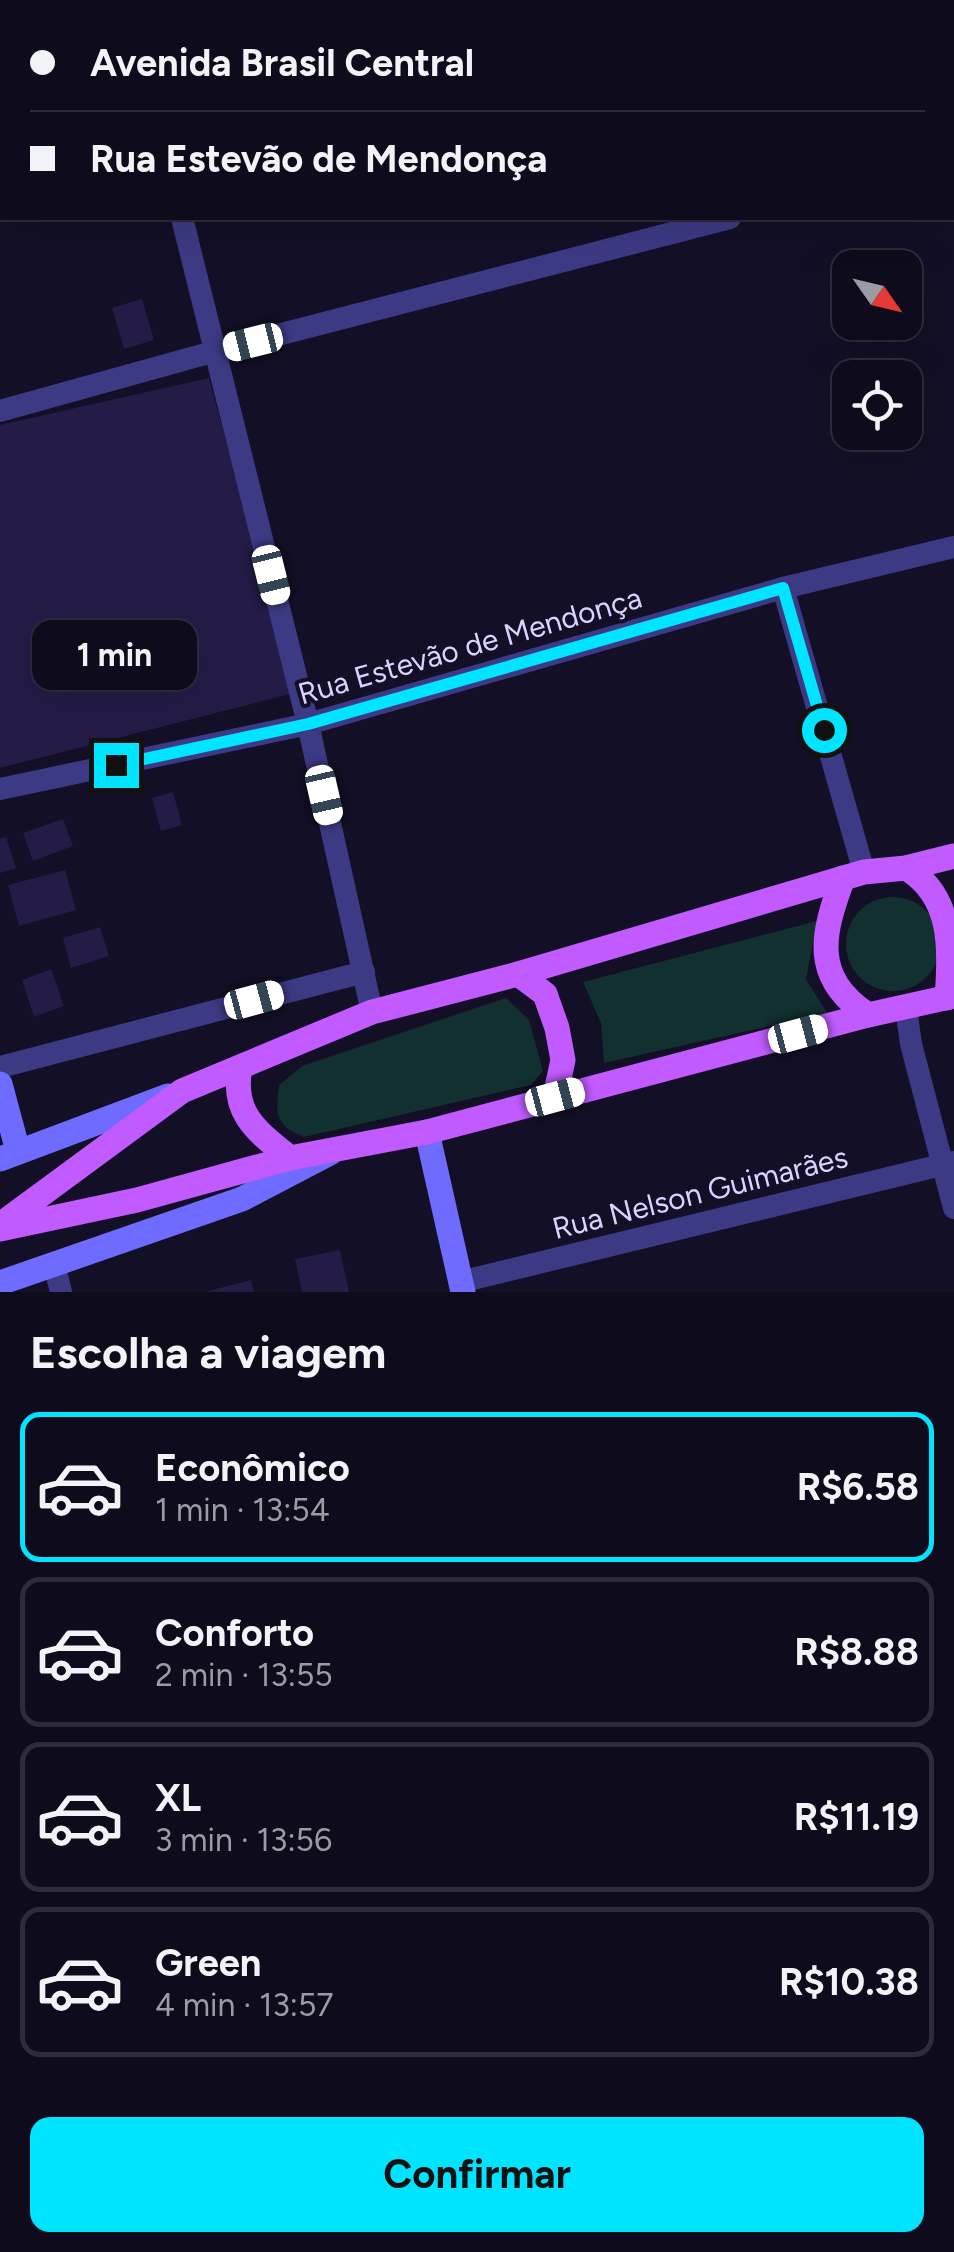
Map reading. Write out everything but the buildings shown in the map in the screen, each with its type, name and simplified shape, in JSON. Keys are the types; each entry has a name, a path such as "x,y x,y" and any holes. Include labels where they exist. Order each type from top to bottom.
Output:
{"main road":[{"path":"0,1227 182,1091 372,1012 518,974 854,875 954,856"},
{"path":"0,1227 137,1200 290,1158 426,1132 868,1015 951,997 948,928 933,892 906,868"},
{"path":"854,875 828,916 824,941 828,968 838,990 868,1015"},
{"path":"518,974 546,994 557,1028 563,1060 555,1097"},
{"path":"240,1068 236,1088 243,1110 254,1129 290,1158"}],"street":[{"path":"183,220 308,724 372,1012"},
{"path":"0,411 722,220"},
{"name":"Rua Estevão de Mendonça","path":"0,789 308,724 783,588 954,547"},
{"path":"783,588 854,875"},
{"path":"0,1068 364,972"},
{"path":"906,1009 911,1044 948,1163 954,1208"},
{"path":"0,1084 9,1155 182,1091"},
{"path":"426,1132 462,1287"},
{"path":"0,1283 242,1199 337,1149"},
{"name":"Rua Nelson Guimarães","path":"462,1287 948,1163"},
{"path":"54,1264 61,1292"}],"green space":[{"path":"893,897 911,901 926,911 936,926 940,944 936,962 926,977 911,987 893,991 875,987 860,977 850,962 846,944 850,926 860,911 875,901"},
{"path":"817,921 806,979 827,1013 604,1063 601,1023 583,982"},
{"path":"506,998 529,1020 543,1071 531,1085 304,1137 282,1123 278,1111 279,1085 302,1066"}],"route":[{"path":"116,765 308,724 783,588 824,730"}]}
